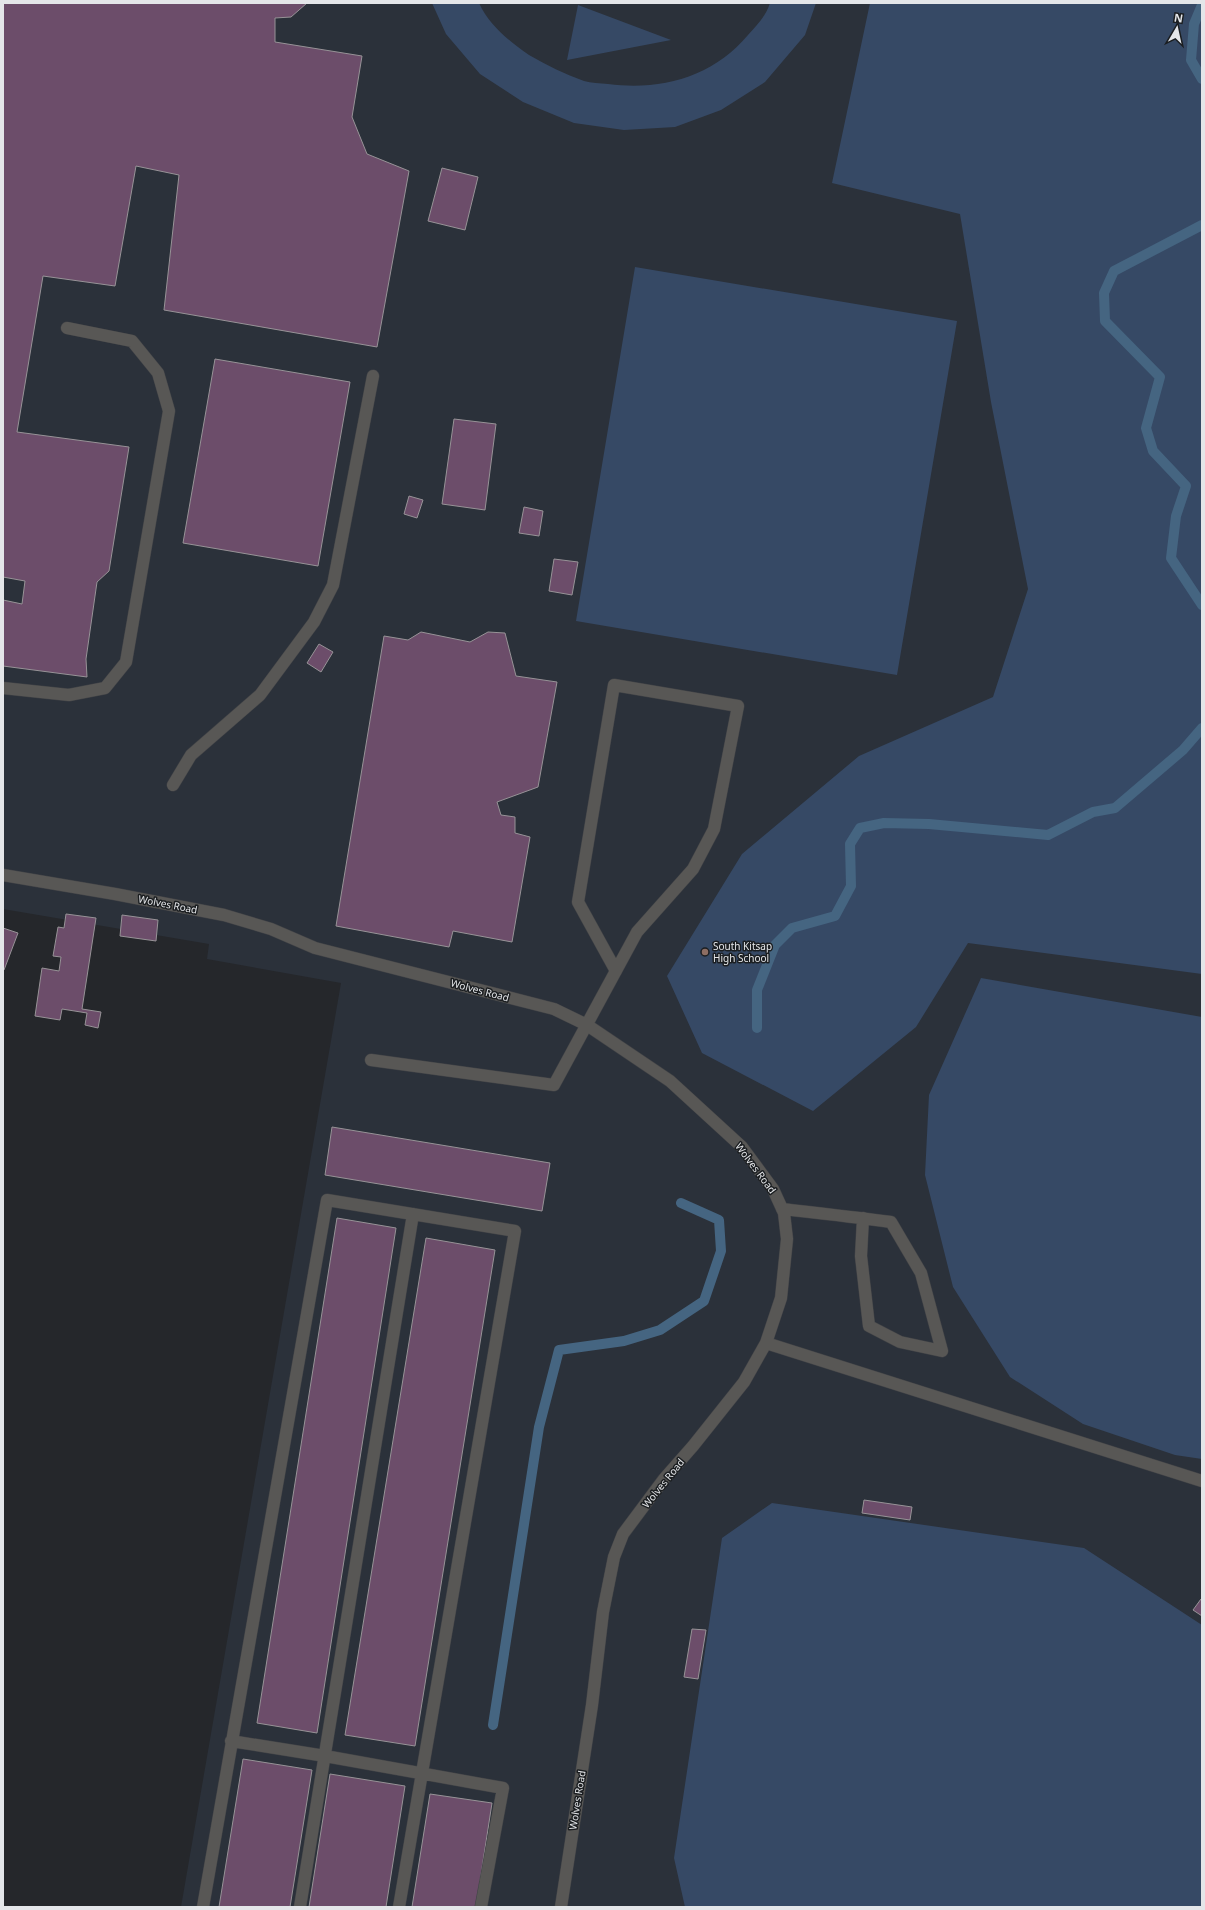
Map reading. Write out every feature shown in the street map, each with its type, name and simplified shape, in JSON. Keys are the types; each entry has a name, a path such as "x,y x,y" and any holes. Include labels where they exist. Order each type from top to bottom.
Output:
{"lane":[{"path":"3,688 69,695 105,688 126,662 128,654 169,411 158,373 132,341 67,328"},
{"path":"173,785 191,756 260,695 314,622 333,585 373,376"},
{"path":"372,1060 554,1085 616,971 636,932 693,869 714,829 738,706 614,685 578,902 616,971"},
{"name":"Wolves Road","path":"3,875 115,894 224,915 271,929 315,948 554,1009 587,1025 670,1081 742,1147 773,1189 782,1209 787,1239 781,1298 766,1343 744,1382 693,1446 664,1479 623,1534 614,1557 603,1612 592,1706 561,1907"},
{"path":"202,1907 327,1200 515,1231 399,1907"},
{"path":"782,1209 863,1218 891,1222 921,1273 942,1351 900,1342 869,1326 861,1256 863,1218"},
{"path":"300,1907 414,1214"},
{"path":"766,1343 1202,1481"},
{"path":"231,1741 325,1756 503,1788 481,1907"}],"shaded area":[{"name":"South Kitsap High School","path":"3,3 1125,3 1202,264 1202,1907 181,1907 341,983 207,959 209,944 3,909"},
{"path":"432,3 479,3 488,18 500,32 535,59 584,81 628,86 666,83 685,78 702,71 719,61 734,49 755,28 764,16 770,3 816,3 805,35 765,82 721,110 675,127 624,130 574,123 523,102 480,74 446,34"},
{"path":"870,3 1202,3 1202,974 968,943 916,1027 813,1111 702,1053 667,976 742,854 859,756 993,697 1028,589 991,402 960,214 832,183"},
{"path":"578,5 671,40 567,60"},
{"path":"635,267 957,321 897,675 576,621"},
{"path":"981,978 1202,1017 1202,1459 1175,1455 1083,1424 1010,1377 953,1287 925,1175 929,1095"},
{"path":"772,1503 1084,1548 1202,1625 1202,1907 685,1907 674,1858 722,1538"}],"building":[{"path":"3,3 307,3 291,17 275,18 275,42 362,56 352,117 367,154 409,171 377,347 164,310 179,175 136,166 115,286 43,276 17,432 129,447 109,571 97,582 86,659 87,677 3,666 3,600 22,604 25,581 3,577"},
{"path":"442,168 478,177 465,230 428,221"},
{"path":"215,359 350,382 318,566 183,543"},
{"path":"454,419 496,424 485,510 442,504"},
{"path":"409,496 423,500 417,518 404,514"},
{"path":"524,507 543,511 539,536 519,533"},
{"path":"554,559 578,562 572,595 549,591"},
{"path":"421,632 470,642 488,632 505,633 516,676 557,682 538,787 497,802 501,815 515,817 515,833 530,837 512,942 453,931 449,947 336,926 384,636 408,640"},
{"path":"319,644 333,652 321,672 307,663"},
{"path":"66,914 96,918 82,1009 101,1012 98,1028 85,1025 87,1013 62,1009 60,1020 35,1016 42,968 59,971 61,957 53,956 58,927 64,928"},
{"path":"122,915 158,920 156,941 120,936"},
{"path":"3,928 18,933 4,970 3,970"},
{"path":"332,1127 550,1163 542,1211 325,1175"},
{"path":"337,1218 396,1228 317,1733 257,1723"},
{"path":"426,1238 495,1250 415,1746 345,1735"},
{"path":"864,1500 912,1507 910,1520 862,1513"},
{"path":"1201,1599 1202,1600 1202,1616 1193,1610"},
{"path":"692,1629 706,1630 698,1679 684,1677"},
{"path":"243,1759 312,1770 290,1907 219,1907"},
{"path":"330,1774 405,1786 386,1907 309,1907"},
{"path":"430,1794 492,1803 476,1907 412,1907"}],"waterway":[{"path":"1202,5 1194,24 1191,60 1202,79"},
{"path":"1202,225 1114,271 1104,293 1105,321 1160,377 1146,428 1153,451 1186,486 1176,516 1171,558 1202,605"},
{"path":"757,1028 757,990 775,945 792,928 835,916 851,886 850,844 860,828 884,823 929,824 1048,835 1093,812 1115,808 1183,750 1202,728"},
{"path":"493,1725 539,1427 559,1350 624,1341 660,1330 704,1301 721,1251 719,1220 681,1203"}],"place":[{"name":"South Kitsap High School","path":"705,952"}]}
